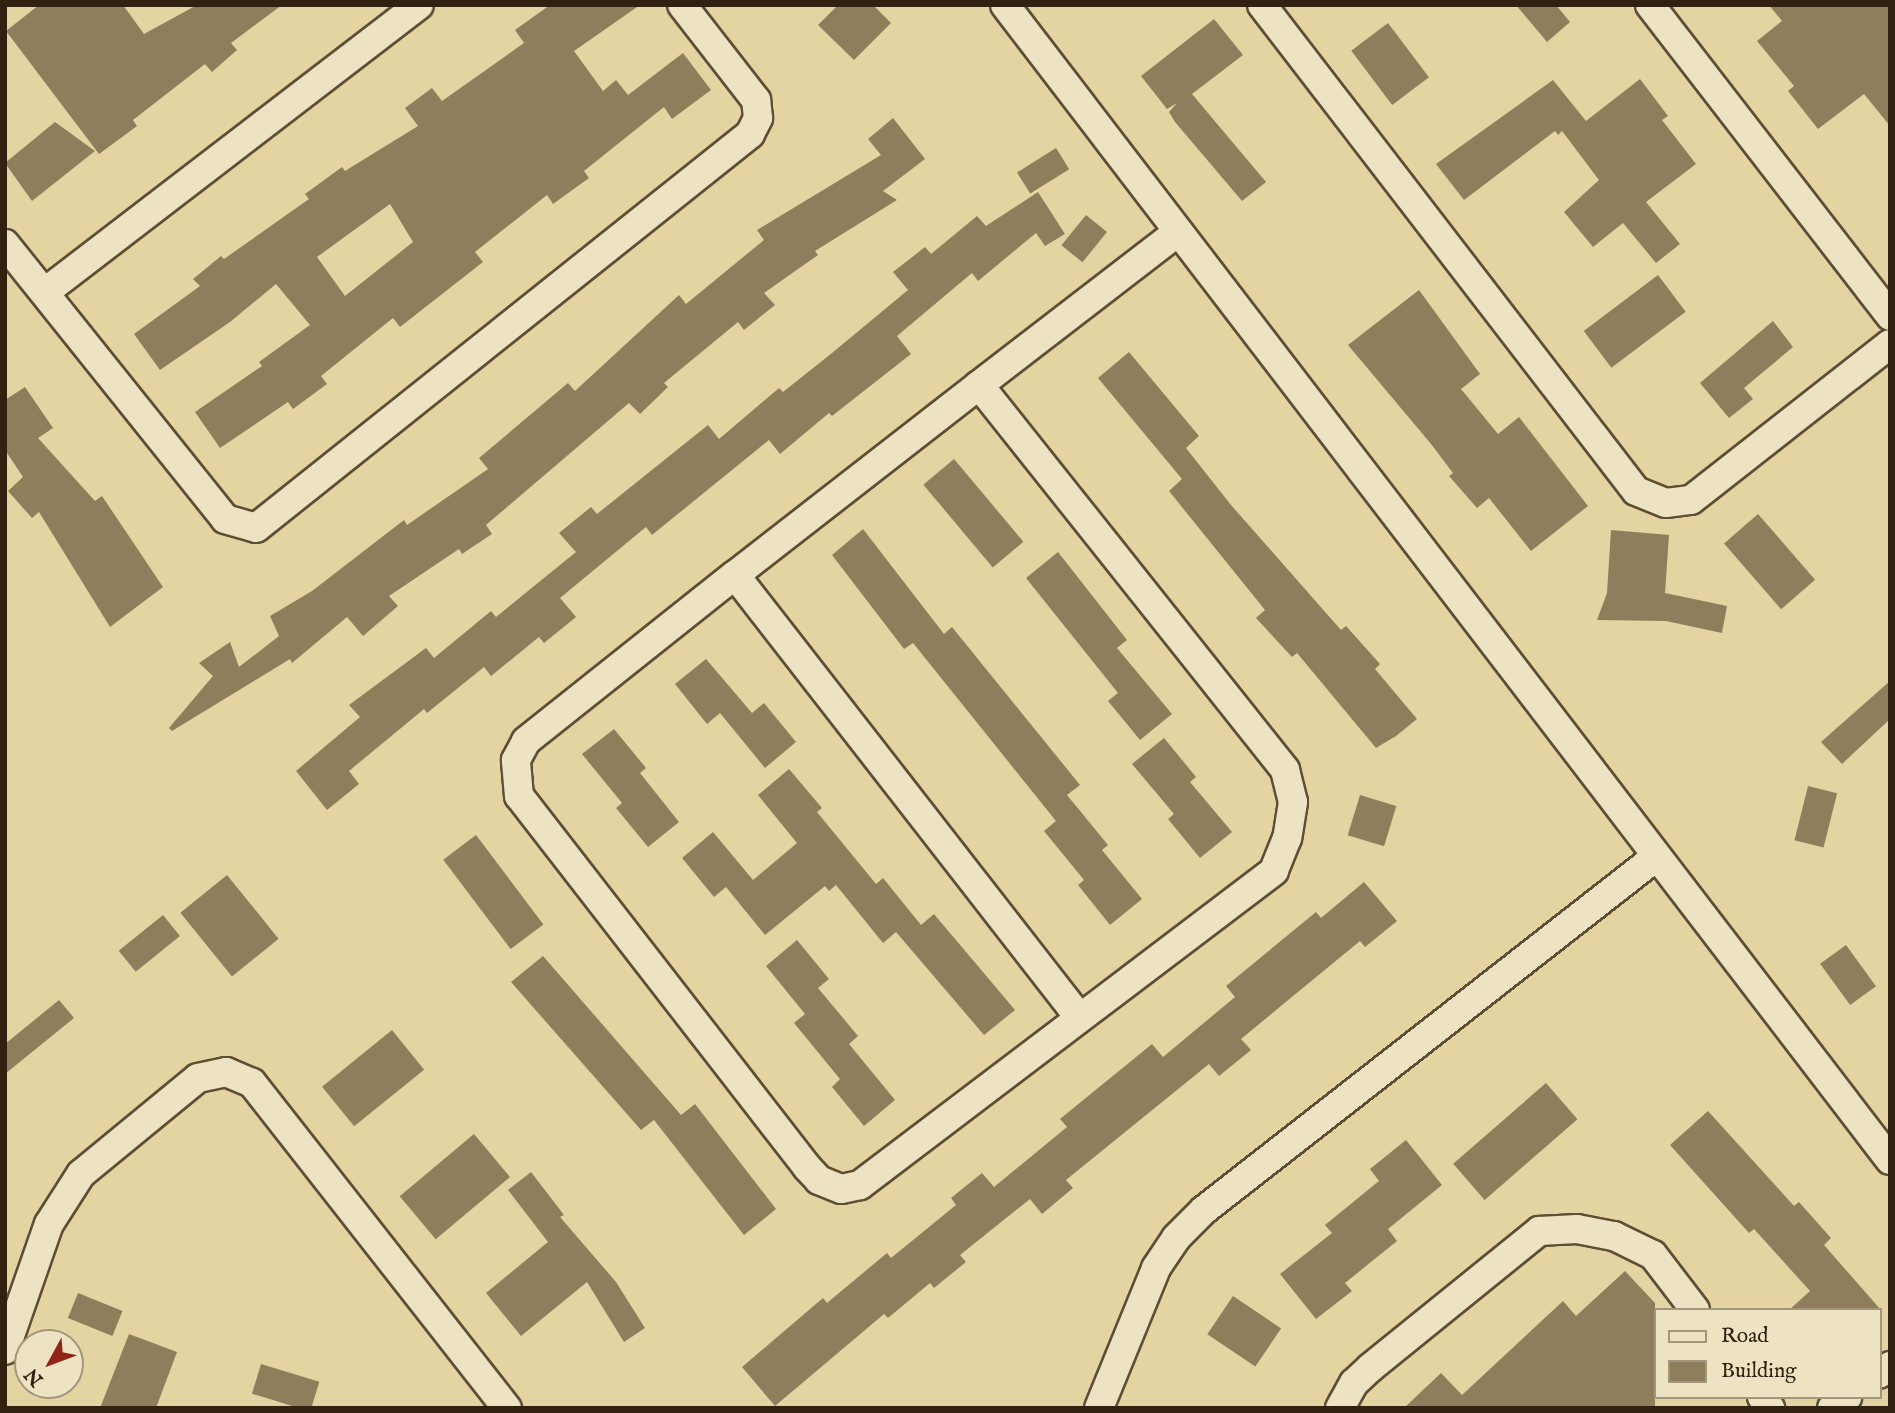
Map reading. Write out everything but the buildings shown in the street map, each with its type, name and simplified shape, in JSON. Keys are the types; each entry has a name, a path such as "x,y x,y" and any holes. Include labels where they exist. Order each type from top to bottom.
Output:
{"street":[{"path":"45,292 419,5"},
{"path":"5,244 225,519 256,528 750,134 760,109 757,100 682,5"},
{"path":"1005,5 1890,1160"},
{"path":"1262,5 1636,491 1666,503 1691,500 1890,344"},
{"path":"1650,5 1890,316"},
{"path":"979,385 1285,770 1293,802 1287,838 1274,871 860,1185 841,1189 819,1180 790,1145 519,796 515,776 516,760 526,741 735,575 979,385 1178,232"},
{"path":"735,575 1079,1017"},
{"path":"1100,1408 1156,1268 1176,1238 1204,1210 1656,857"},
{"path":"5,1350 49,1224 80,1174 198,1078 226,1072 253,1083 507,1408"},
{"path":"1340,1408 1370,1368 1539,1231 1577,1228 1614,1236 1653,1255 1693,1308"}]}
